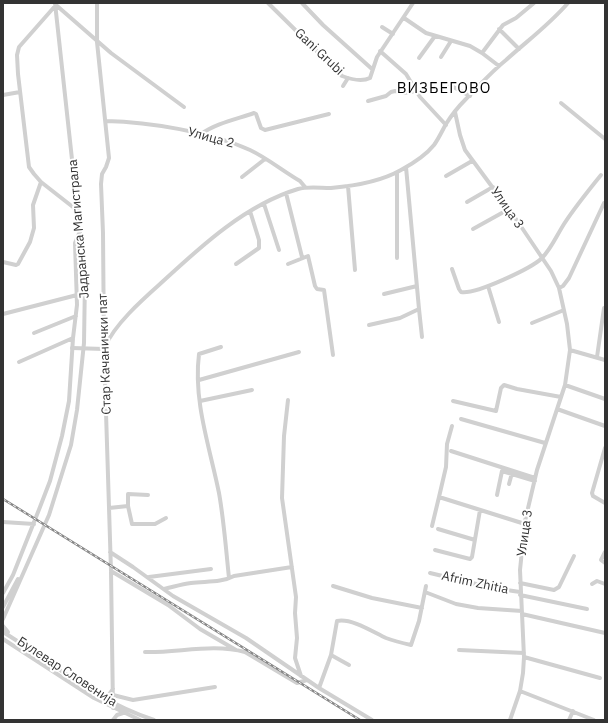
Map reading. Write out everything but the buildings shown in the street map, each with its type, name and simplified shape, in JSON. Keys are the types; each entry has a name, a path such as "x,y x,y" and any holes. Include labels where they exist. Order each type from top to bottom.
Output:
{"street":[{"name":"Стар Качанички пат","path":"96,3 98,42 109,158 102,174 101,184 113,708"},
{"name":"Gani Grubi","path":"268,3 339,73 348,78 360,80 369,79 372,68 380,51 413,3"},
{"name":"Gani Grubi","path":"302,3 323,25 372,68"},
{"path":"482,53 503,25 516,18 534,3"},
{"path":"72,348 104,350 108,339 144,299 203,245 226,227 264,204 286,193 305,187 333,188 348,186 380,179 406,167 434,146 455,112 499,66 550,24 568,3"},
{"path":"78,211 41,182 29,167 20,92 19,46 56,4 98,42 184,107"},
{"name":"Јадранска Магистрала","path":"36,545 48,515 70,445 77,410 84,343 85,279 56,4"},
{"path":"404,18 426,33 451,41 463,43 482,53 499,66"},
{"path":"382,27 393,34"},
{"path":"499,29 519,49"},
{"path":"419,58 436,36"},
{"path":"441,57 451,41"},
{"path":"380,51 406,74 416,92 446,125"},
{"path":"343,86 348,78"},
{"path":"448,84 470,96"},
{"path":"368,101 386,96 395,91 404,93 416,92"},
{"path":"3,95 20,92"},
{"path":"561,103 605,139"},
{"name":"Улица 3","path":"455,112 461,141 472,161 494,187 542,258 559,288 570,350 565,385 545,443 525,524 520,570 524,655 523,673 520,691 510,720"},
{"path":"201,134 206,130 254,113 256,114 261,128 265,130 329,114"},
{"name":"Улица 2","path":"106,122 135,123 201,134 244,148 265,159 300,182 305,187"},
{"path":"242,177 265,159"},
{"path":"446,176 472,161"},
{"path":"406,167 422,337"},
{"path":"396,172 397,258"},
{"path":"452,269 461,292 466,292 488,286 533,265 542,258 580,200 601,175"},
{"path":"3,262 18,264 30,242 34,228 33,205 41,182"},
{"path":"348,186 355,270"},
{"path":"467,202 494,187"},
{"path":"286,193 302,257"},
{"path":"559,288 563,286 569,278 604,203"},
{"path":"264,204 279,250"},
{"path":"473,229 509,209"},
{"path":"236,264 259,248 259,240 250,212"},
{"path":"3,593 13,575 34,524 50,481 62,436 68,401 78,295 75,243 80,230"},
{"path":"288,264 302,257 308,256 315,286 317,289 324,290 333,355"},
{"path":"384,294 417,286"},
{"path":"488,286 499,322"},
{"path":"3,314 78,295"},
{"path":"597,357 604,308"},
{"path":"369,325 400,318 419,309"},
{"path":"532,323 564,310"},
{"path":"34,333 76,316"},
{"path":"19,362 73,338"},
{"path":"221,347 199,354 198,364 200,401 209,455 219,493 229,578"},
{"path":"570,350 605,360"},
{"path":"199,380 299,352"},
{"path":"453,401 496,411 504,385 517,389 561,397"},
{"path":"565,385 605,399"},
{"path":"200,401 252,390"},
{"path":"288,400 284,436 282,498 296,597 295,613 297,638 295,658 301,676"},
{"path":"557,409 605,426"},
{"path":"461,419 545,443"},
{"path":"432,526 446,467 448,444 452,426"},
{"path":"605,448 592,493 593,496 605,503"},
{"path":"451,451 535,480"},
{"path":"497,496 502,471 535,480"},
{"path":"509,484 512,474"},
{"path":"148,495 128,494 128,506 132,524 155,524 166,518"},
{"path":"439,497 525,524"},
{"path":"108,508 128,506"},
{"path":"435,550 470,559 472,557 480,510"},
{"path":"3,522 34,524"},
{"path":"438,529 475,540"},
{"path":"3,607 36,545"},
{"path":"3,618 36,545"},
{"path":"110,552 148,577 173,596 246,638 307,680 372,720"},
{"path":"605,552 601,560 605,563"},
{"path":"520,584 554,590 556,589 559,587 574,556"},
{"path":"164,589 190,583 221,581 234,576 292,567"},
{"path":"148,577 212,568"},
{"path":"111,572 168,605 200,629 236,650"},
{"name":"Afrim Zhitia","path":"430,572 587,609"},
{"path":"592,584 595,581 605,584"},
{"path":"333,586 372,598 422,608"},
{"path":"320,688 335,641 336,624 338,621 340,620 362,626 397,642 411,645 418,625 426,586"},
{"path":"425,592 456,604 522,613 605,633"},
{"path":"3,626 18,640"},
{"name":"Булевар Словенија","path":"3,632 18,640 58,669 102,697 154,720"},
{"name":"Булевар Словенија","path":"3,640 73,685 113,708 140,720"},
{"path":"145,652 195,649 236,650 244,652 297,683 307,680"},
{"path":"459,650 524,655 600,678"},
{"path":"331,655 349,665"},
{"path":"113,695 133,700 215,687"},
{"path":"102,697 108,696 113,689"},
{"path":"520,691 594,720"},
{"path":"569,720 572,711"},
{"path":"113,720 117,715 123,713"}],"railway":[{"path":"3,499 360,720"}],"district":[{"name":"ВИЗБЕГОВО","path":"444,89"}]}
